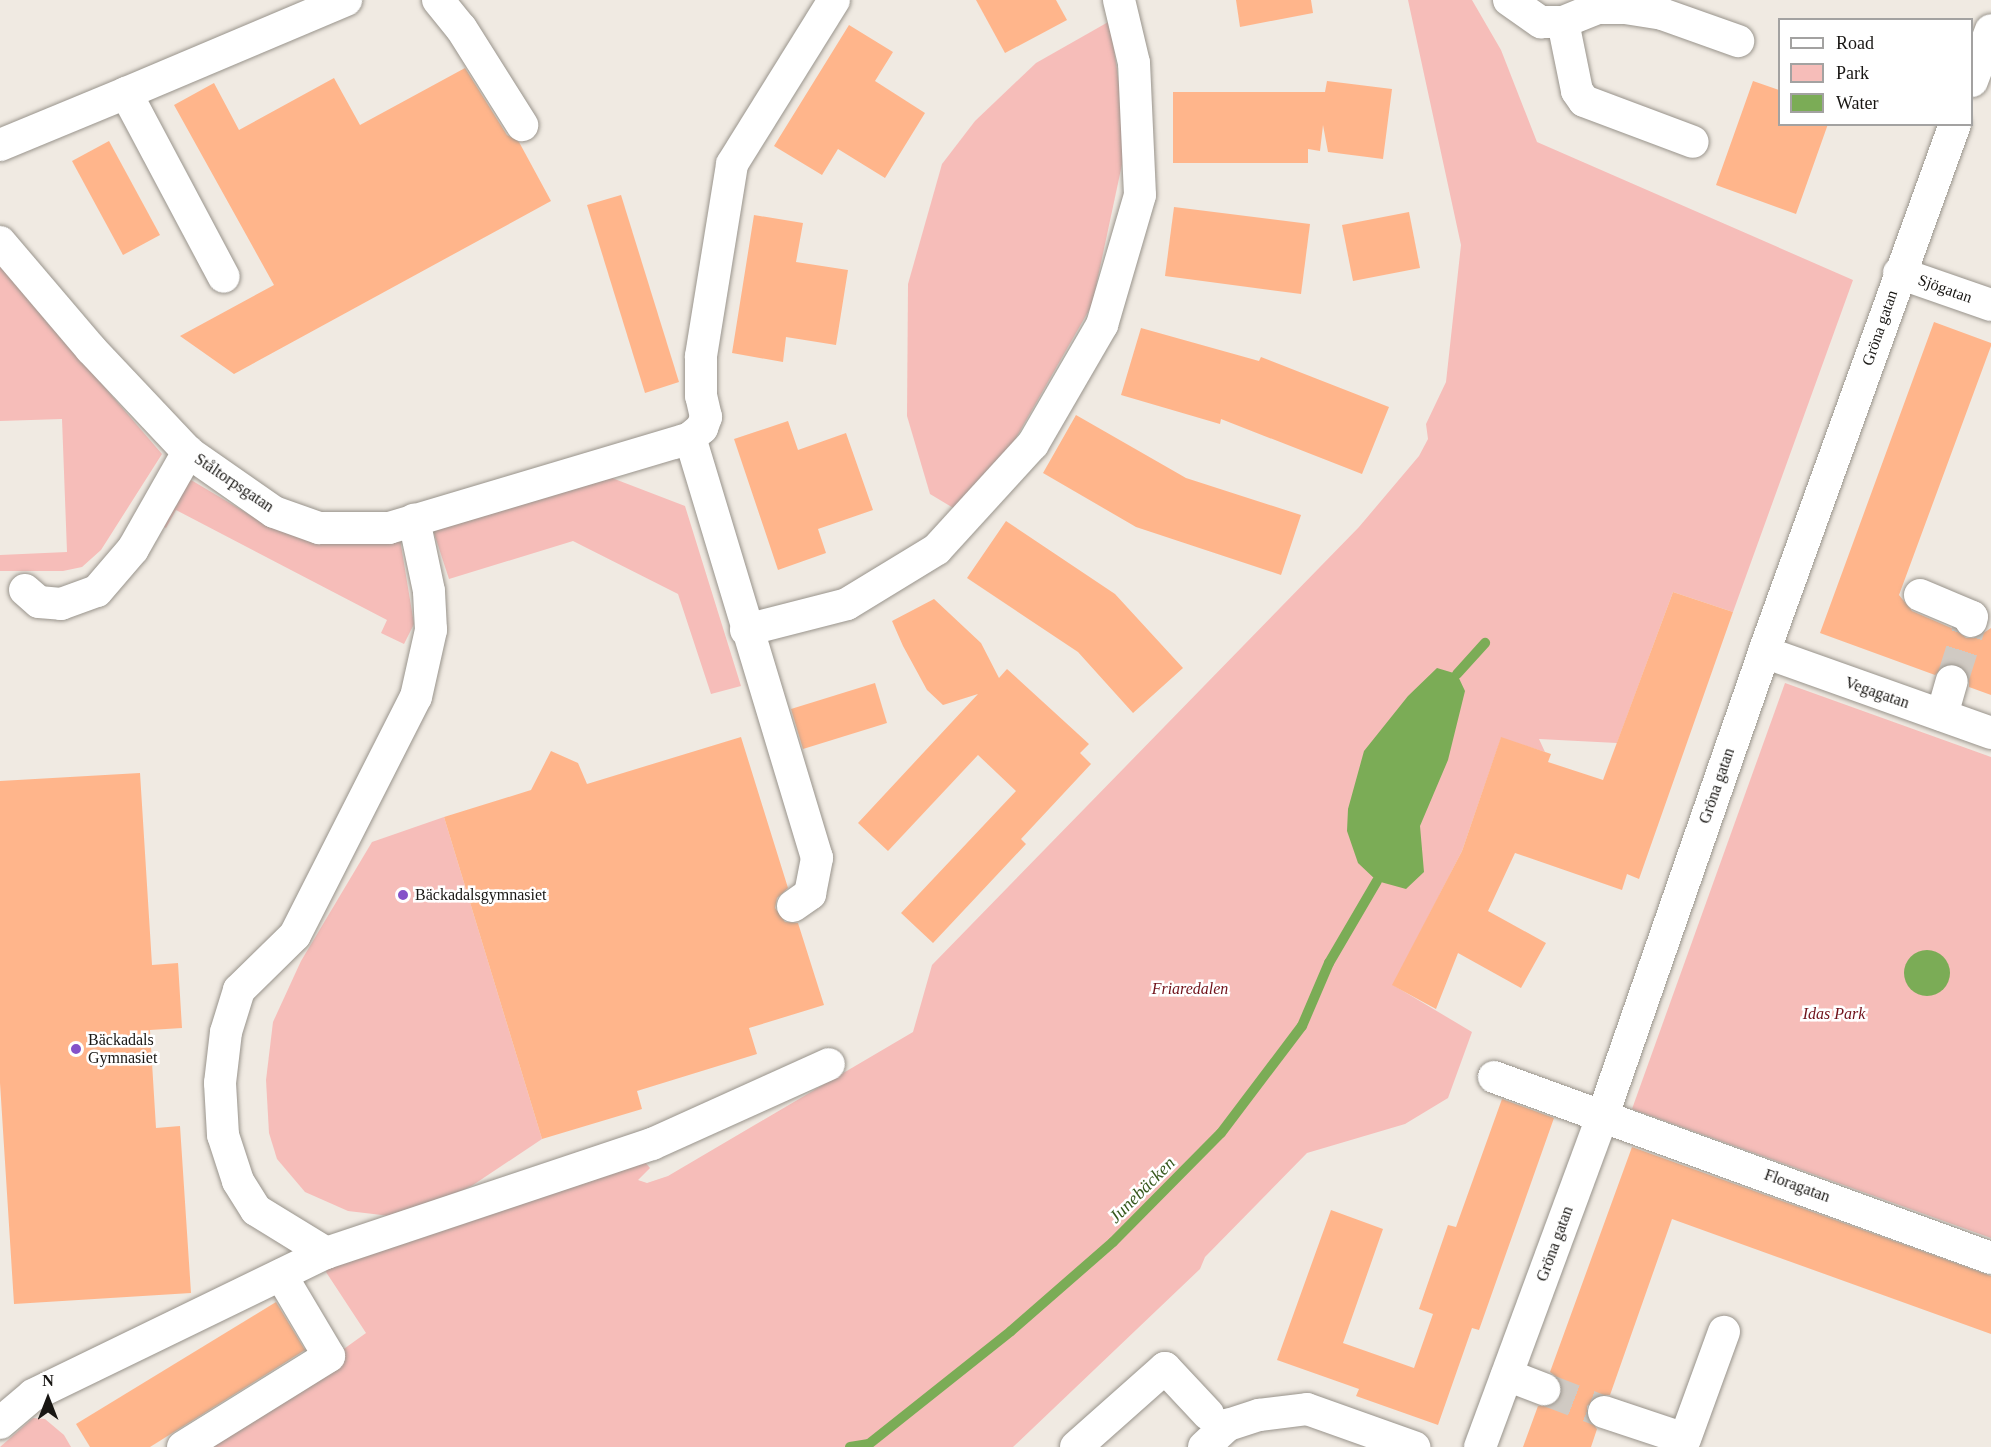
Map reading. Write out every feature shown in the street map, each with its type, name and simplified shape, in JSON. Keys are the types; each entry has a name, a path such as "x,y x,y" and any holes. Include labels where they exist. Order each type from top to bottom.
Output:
{"street":[{"path":"0,145 346,0"},
{"path":"438,0 460,28 522,125"},
{"path":"794,906 810,894 817,858 746,630 690,438 702,428 706,417 701,396 701,356 732,164 834,0"},
{"path":"746,630 847,604 937,549 1033,444 1102,325 1140,195 1134,63 1119,0"},
{"path":"1509,0 1541,22 1579,11 1625,8 1662,14 1738,40"},
{"path":"1579,11 1577,91 1584,101 1693,142"},
{"path":"1973,76 1991,30"},
{"path":"126,93 224,277"},
{"name":"Gröna gatan","path":"1480,1447 1603,1115 1764,652 1899,273 1954,126"},
{"name":"Ståltorpsgatan","path":"0,242 91,349 188,453 274,512 319,528 389,528 690,438"},
{"name":"Sjögatan","path":"1899,273 1991,305"},
{"path":"25,590 39,602 61,604 97,591 133,549 188,453"},
{"path":"326,1253 256,1210 238,1181 223,1134 223,1063 239,990 295,935 416,697 431,630 429,591 414,520"},
{"path":"1920,596 1978,615"},
{"name":"Vegagatan","path":"1764,652 1991,733"},
{"path":"1942,715 1952,681"},
{"path":"0,1423 33,1395 326,1253 642,1148 740,1108 829,1064"},
{"name":"Floragatan","path":"1494,1077 1991,1258"},
{"path":"183,1447 329,1356 281,1275"},
{"path":"1604,1412 1685,1439 1724,1332"},
{"path":"1076,1447 1165,1368 1208,1414"},
{"path":"1507,1375 1544,1389"},
{"path":"1204,1447 1228,1425 1259,1415 1307,1409 1414,1447"}],"green space":[{"name":"Friaredalen","path":"1408,0 1472,0 1501,50 1537,142 1853,280 1733,612 1673,592 1617,743 1539,739 1545,752 1501,738 1462,851 1393,985 1472,1032 1448,1098 1405,1124 1307,1153 1205,1257 1200,1269 1013,1447 208,1447 366,1333 326,1272 329,1264 644,1161 650,1168 638,1180 647,1183 668,1176 913,1032 932,965 1359,527 1419,456 1428,439 1426,424 1446,382 1461,245"},
{"path":"1110,21 1127,141 1092,305 1012,445 955,509 930,494 907,416 908,284 942,164 975,121 1036,63"},
{"path":"0,266 162,454 101,550 82,567 63,571 0,571 0,555 67,552 62,419 0,421"},
{"path":"186,477 250,515 335,543 400,539 414,624 404,644 381,633 387,620 176,510 166,528 155,523"},
{"path":"612,478 685,506 741,686 711,694 678,594 573,541 449,579 433,530"},
{"name":"Idas Park","path":"1785,683 1991,757 1991,1238 1632,1109"},
{"path":"444,817 542,1139 473,1185 440,1202 390,1216 348,1211 305,1192 277,1159 269,1133 266,1080 273,1022 301,961 372,842"},
{"path":"33,1418 45,1419 64,1435 71,1447 0,1447"}],"water":[{"path":"1437,668 1457,674 1465,691 1448,760 1420,826 1424,872 1406,889 1377,881 1358,863 1347,831 1348,809 1364,751 1408,696"},
{"path":"1927,950 1943,957 1950,973 1943,989 1927,996 1911,989 1904,973 1911,957"}],"building":[{"path":"976,0 1056,0 1067,20 1005,53"},
{"path":"1236,0 1311,0 1313,13 1240,27"},
{"path":"849,25 893,52 875,81 925,113 885,178 838,149 822,175 774,146"},
{"path":"465,68 507,135 519,142 551,201 234,374 180,336 274,285 174,105 214,83 239,130 334,78 360,125"},
{"path":"1327,81 1392,89 1383,159 1328,152 1323,125 1320,151 1308,149 1308,163 1173,163 1173,92 1325,92"},
{"path":"1753,81 1778,90 1778,126 1827,126 1796,214 1716,185"},
{"path":"109,141 160,235 123,255 72,161"},
{"path":"621,195 679,382 645,393 587,205"},
{"path":"1174,207 1310,224 1301,294 1165,276"},
{"path":"1409,212 1420,268 1353,281 1342,225"},
{"path":"754,215 803,223 796,262 848,270 836,345 786,337 783,362 732,353"},
{"path":"1934,322 1991,343 1991,346 1899,595 1912,611 1956,630 1966,638 1976,638 1991,628 1991,695 1969,687 1969,676 1958,664 1947,664 1935,675 1820,633"},
{"path":"1141,328 1259,361 1261,357 1389,407 1362,474 1221,419 1220,424 1121,395"},
{"path":"1076,415 1186,478 1301,515 1281,575 1136,527 1043,473"},
{"path":"788,421 798,450 846,433 873,510 818,529 826,553 778,570 734,439"},
{"path":"1006,521 1115,594 1183,668 1133,713 1078,652 967,578"},
{"path":"1673,592 1733,612 1639,879 1627,874 1622,890 1515,853 1488,911 1546,943 1521,988 1458,953 1436,1009 1392,985 1462,851 1501,737 1551,754 1548,762 1603,780"},
{"path":"934,599 981,643 999,678 1007,669 1089,744 1080,753 1091,764 1021,839 1026,844 933,943 901,913 1016,791 978,755 888,851 858,823 978,694 943,705 927,690 903,646 892,621"},
{"path":"875,683 887,723 803,749 791,709"},
{"path":"741,737 788,888 777,898 775,908 785,922 798,923 824,1005 749,1028 757,1054 637,1091 642,1109 542,1139 444,817 531,790 551,751 578,763 587,784"},
{"name":"Bäckadals Gymnasiet","path":"140,773 152,965 178,963 182,1028 150,1030 156,1128 180,1126 191,1293 14,1304 0,1083 0,781"},
{"path":"1502,1099 1554,1118 1479,1330 1472,1328 1438,1425 1356,1396 1359,1389 1277,1360 1331,1210 1383,1229 1343,1343 1414,1368 1433,1314 1419,1309 1448,1225 1456,1227"},
{"path":"1632,1147 1991,1276 1991,1334 1672,1219 1610,1395 1600,1395 1587,1406 1587,1416 1597,1429 1591,1447 1523,1447 1538,1406 1555,1403 1561,1395 1558,1378 1550,1372"},
{"path":"276,1302 305,1350 150,1447 90,1447 76,1424"}],"waterway":[{"name":"Junebäcken","path":"1457,674 1485,643"},
{"name":"Junebäcken","path":"850,1447 869,1444 1011,1331 1113,1242 1221,1133 1302,1026 1329,963 1377,881"}],"tunnel":[{"path":"1952,681 1971,621"},
{"path":"1544,1389 1604,1412"}],"place":[{"name":"Bäckadalsgymnasiet","path":"403,895"},
{"name":"Bäckadals Gymnasiet","path":"76,1049"}]}
